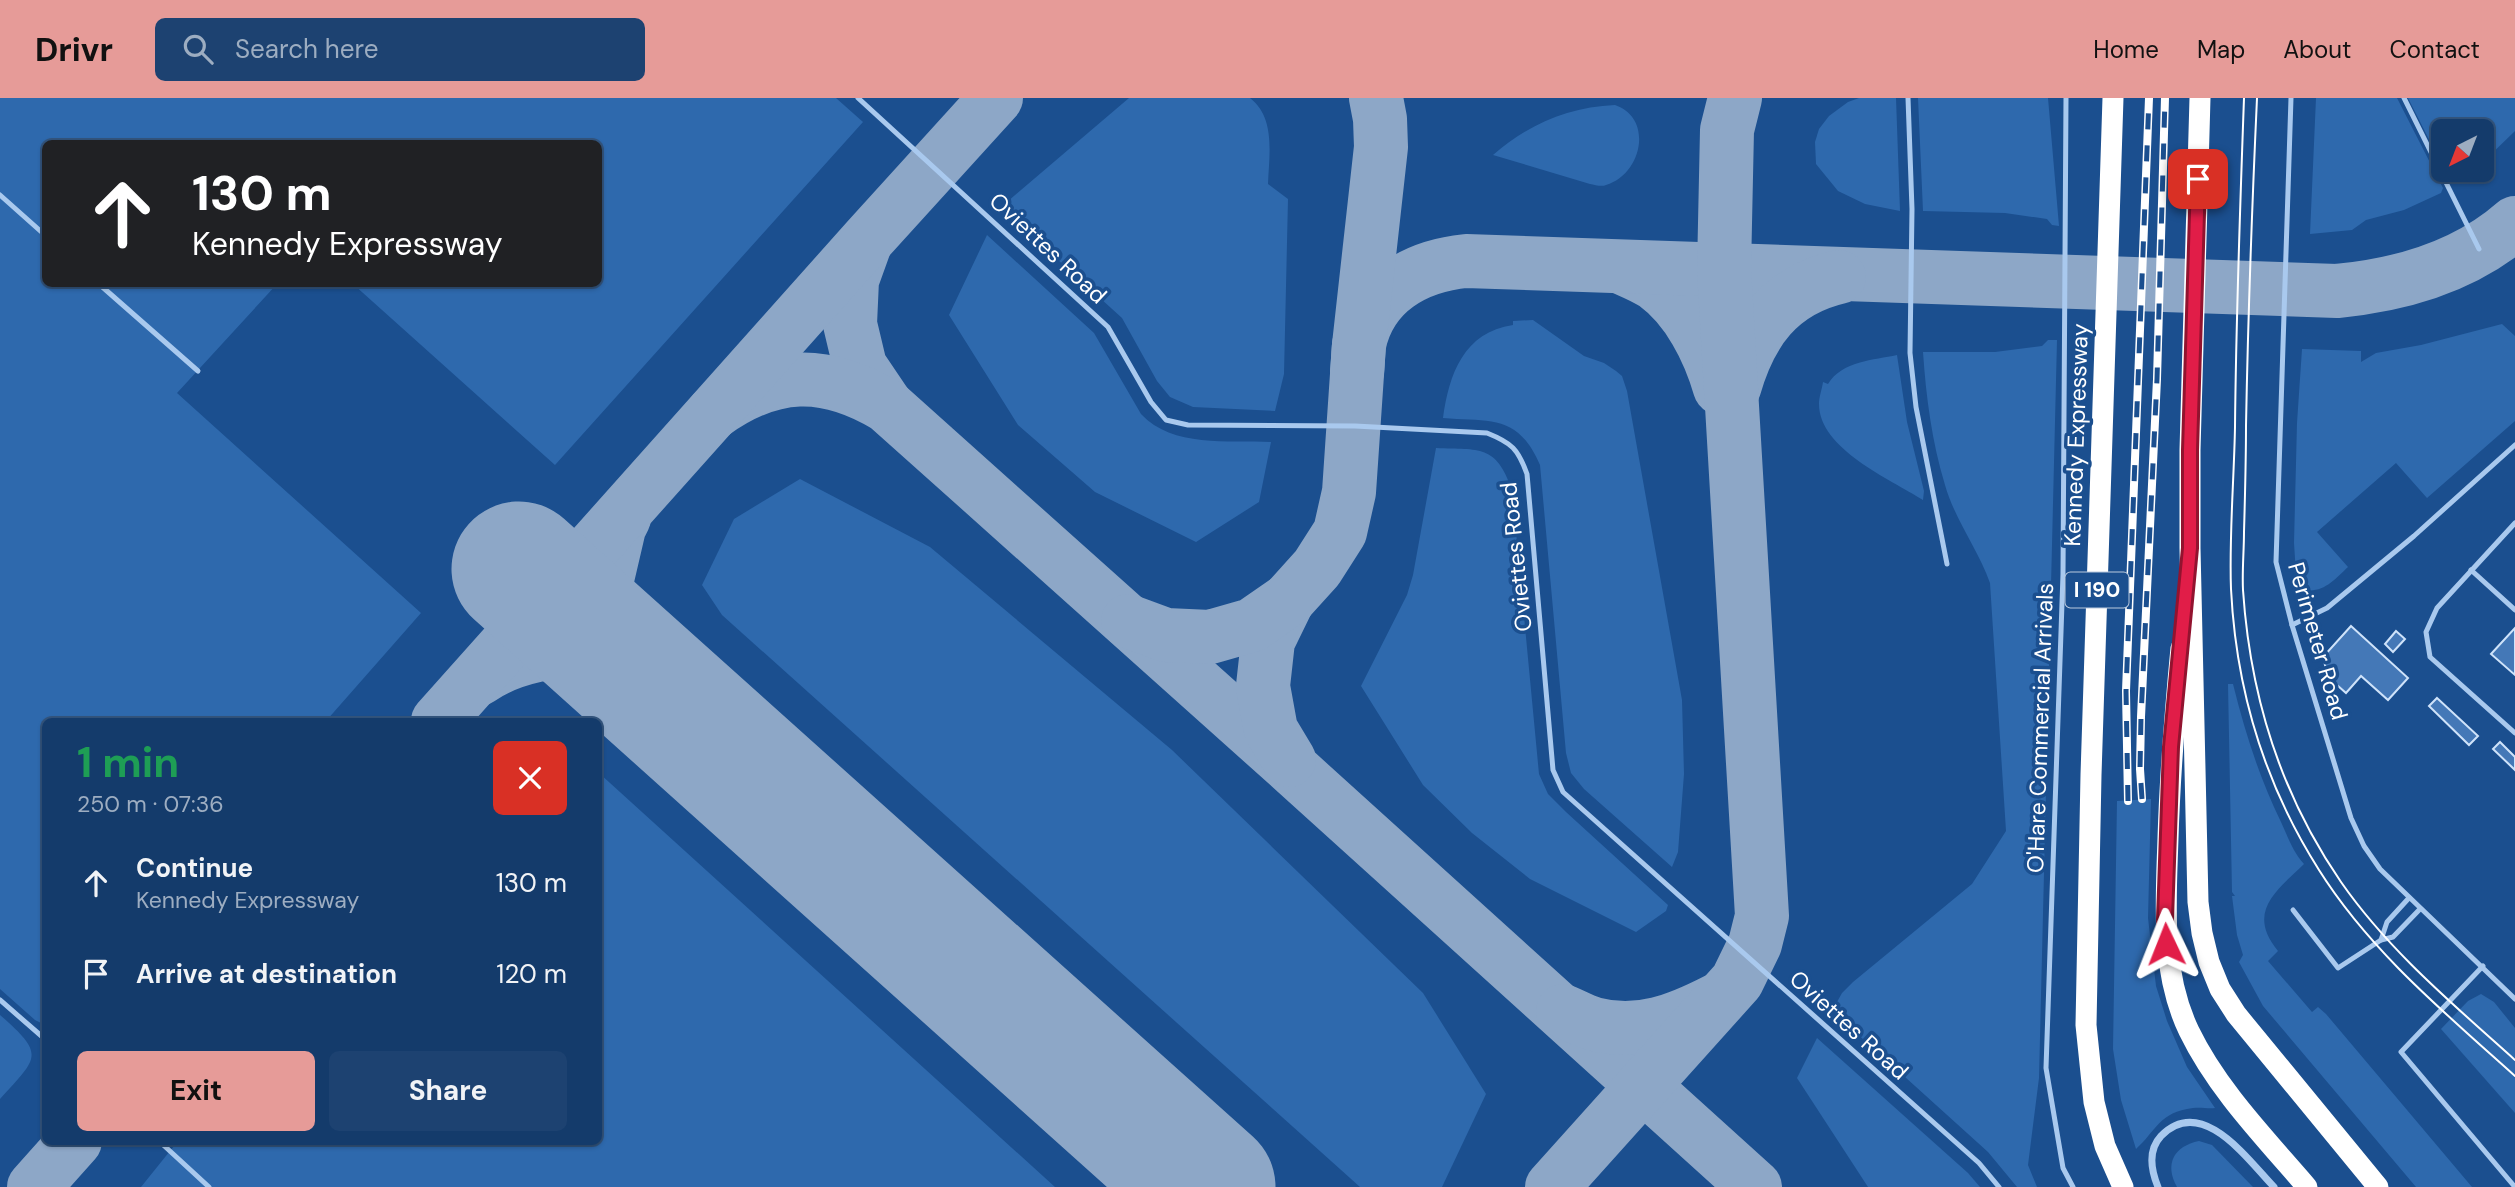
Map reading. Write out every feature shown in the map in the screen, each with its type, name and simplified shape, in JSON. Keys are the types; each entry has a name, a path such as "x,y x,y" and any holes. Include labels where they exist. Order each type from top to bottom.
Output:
{"highway":[{"name":"Kennedy Expressway","path":"2111,98 2091,775 2087,1026 2094,1102 2105,1146 2123,1187"},
{"path":"2200,98 2190,450 2190,548 2198,902 2202,933 2209,962 2220,989 2236,1014 2378,1187"},
{"path":"2190,548 2171,747 2165,919 2170,971 2188,1029 2217,1079 2307,1187"}],"street":[{"path":"2158,1187 2152,1157 2160,1137 2175,1126 2200,1122 2225,1136 2274,1187"}],"lane":[{"name":"Oviettes Road","path":"858,98 1108,327 1150,402 1166,420 1188,425 1355,426 1487,433 1507,441 1520,454 1527,474 1553,770 1563,792 1979,1163 1999,1187"},
{"path":"1908,98 1912,209 1910,353 1916,407 1947,564"},
{"name":"O'Hare Commercial Arrivals","path":"2066,98 2063,574 2046,1068 2063,1168 2073,1187"},
{"name":"Perimeter Road","path":"2291,98 2276,562 2292,625 2351,818 2364,846 2380,869 2408,899 2483,966 2515,999"},
{"path":"2404,98 2479,249"},
{"path":"0,195 42,232"},
{"path":"102,287 198,371"},
{"path":"2292,625 2328,608 2414,536 2515,445"},
{"path":"2515,523 2437,608 2426,632 2430,657 2515,733"},
{"path":"2471,570 2515,610"},
{"path":"2381,940 2383,928 2408,899"},
{"path":"2293,910 2338,968 2381,940 2393,937 2420,909"},
{"path":"2483,966 2401,1052 2515,1187"},
{"path":"0,1000 42,1037"},
{"path":"163,1145 209,1187"}],"shaded area":[{"path":"0,98 836,98 863,122 555,465 356,287 602,287 602,140 42,140 42,287 274,287 177,393 421,613 329,718 42,718 42,1024 0,989"},
{"path":"1129,98 1250,98 1264,116 1270,149 1268,184 1288,199 1284,374 1275,411 1193,407 1170,397 1157,381 1122,318 1003,210 1007,202"},
{"path":"1859,98 1896,98 1900,211 1865,204 1838,191 1816,164 1815,142 1819,129 1829,116 1848,102"},
{"path":"1918,98 2048,98 2059,226 2052,225 2047,219 2005,213 1923,211"},
{"path":"2316,98 2397,98 2431,165 2431,182 2440,182 2443,188 2441,193 2404,210 2366,220 2352,230 2310,234"},
{"path":"2408,98 2515,98 2515,131 2494,151 2494,119 2431,119 2431,143"},
{"path":"1615,105 1627,112 1635,122 1639,133 1639,146 1628,170 1606,185 1590,184 1493,155 1521,134 1550,119 1581,109"},
{"path":"987,235 1094,333 1141,414 1154,425 1185,437 1202,440 1271,442 1259,502 1196,542 1095,492 1018,425 949,315"},
{"path":"1533,320 1584,356 1604,363 1616,371 1622,376 1627,391 1682,700 1684,774 1678,852 1672,867 1584,789 1571,773 1566,753 1540,465 1522,437 1512,429 1489,421 1443,418 1455,371 1471,346 1496,329 1513,325 1513,321"},
{"path":"2502,324 2515,336 2515,421 2427,498 2396,463 2317,532 2348,567 2324,587 2305,590 2296,574 2294,543 2302,349 2361,351 2361,362 2376,353 2421,345"},
{"path":"2048,340 2057,340 2039,1078 2028,1165 2037,1187 2017,1187 1988,1152 1832,1011 1842,993 1853,982 1972,884 2006,831 1990,583 1945,485 1930,419 1923,352 1995,352 2042,346"},
{"path":"1897,355 1907,422 1924,491 1923,500 1843,449 1822,420 1819,404 1823,382 1828,384 1841,370 1869,360"},
{"path":"1436,448 1484,452 1500,464 1506,475 1512,490 1539,774 1548,794 1668,905 1666,911 1636,932 1530,879 1472,833 1423,785 1361,686 1407,595"},
{"path":"800,479 930,547 1172,750 1423,993 1486,1094 1442,1187 1360,1187 722,615 702,585 734,519"},
{"path":"2228,684 2233,684 2266,788 2291,844 2304,864 2268,903 2265,925 2278,951 2268,961 2312,1012 2318,1007 2326,1014 2472,1187 2416,1187 2263,1006 2239,962 2243,955 2237,935 2232,896 2235,896 2232,892"},
{"path":"602,776 1055,1187 141,1187 175,1145 602,1145"},
{"path":"2151,799 2148,918 2156,986 2167,1021 2187,1067 2215,1108 2182,1110 2165,1118 2136,1149 2121,1100 2113,1049 2117,801"},
{"path":"2481,994 2494,1002 2515,1028 2515,1113 2441,1029 2468,1001"},
{"path":"0,1015 25,1039 32,1056 29,1065 0,1099"},
{"path":"1817,1038 1968,1173 1980,1187 1868,1187 1797,1078"},
{"path":"2199,1141 2212,1145 2253,1187 2177,1187 2171,1171 2174,1157 2183,1147"}],"building":[{"path":"2351,626 2408,678 2388,700 2361,676 2346,693 2328,677 2323,657"},
{"path":"2515,628 2515,675 2491,654"},
{"path":"2396,631 2405,639 2393,652 2385,644"},
{"path":"2437,698 2478,736 2469,745 2429,706"},
{"path":"2500,742 2515,757 2515,770 2493,749"}],"taxiway":[{"path":"441,718 996,98"},
{"path":"1128,621 1166,635 1210,637 1252,625 1288,600 1317,568 1340,532 1349,492 1359,345 1381,147 1376,98"},
{"path":"1552,1187 1737,981 1755,944 1762,916 1724,270 1727,130 1735,98"},
{"path":"1357,372 1359,345 1365,326 1373,310 1385,296 1413,276 1447,264 1466,261 2337,291 2384,284 2431,271 2475,251 2515,223"},
{"path":"865,244 852,280 850,324 860,366 887,406"},
{"path":"1621,267 1655,284 1678,305 1696,331 1720,388"},
{"path":"1734,388 1749,349 1770,317 1800,292 1839,277"},
{"path":"713,413 757,389 799,379 842,385 887,406 1755,1187"},
{"path":"624,518 619,528 605,588 615,633 636,675"},
{"path":"1288,600 1268,641 1263,686 1271,730 1289,760"},
{"path":"479,679 520,660 567,652 596,656 636,675"},
{"path":"1563,1011 1594,1024 1642,1027 1673,1020 1717,1000"},
{"path":"34,1187 71,1145"}],"runway":[{"path":"519,569 1208,1187"}],"tram line":[{"path":"2244,98 2231,589 2239,663 2247,699 2257,735 2283,804 2300,838 2339,900 2361,928 2410,980 2515,1076"},
{"path":"2257,98 2243,583 2247,629 2261,706 2285,779 2320,849 2341,882 2401,954 2515,1060"}],"railway":[{"path":"2128,801 2126,691 2149,98"},
{"path":"2142,799 2141,717 2157,379 2165,98"}],"route":[{"path":"2166,944 2171,747 2190,548 2190,450 2198,179"}]}
